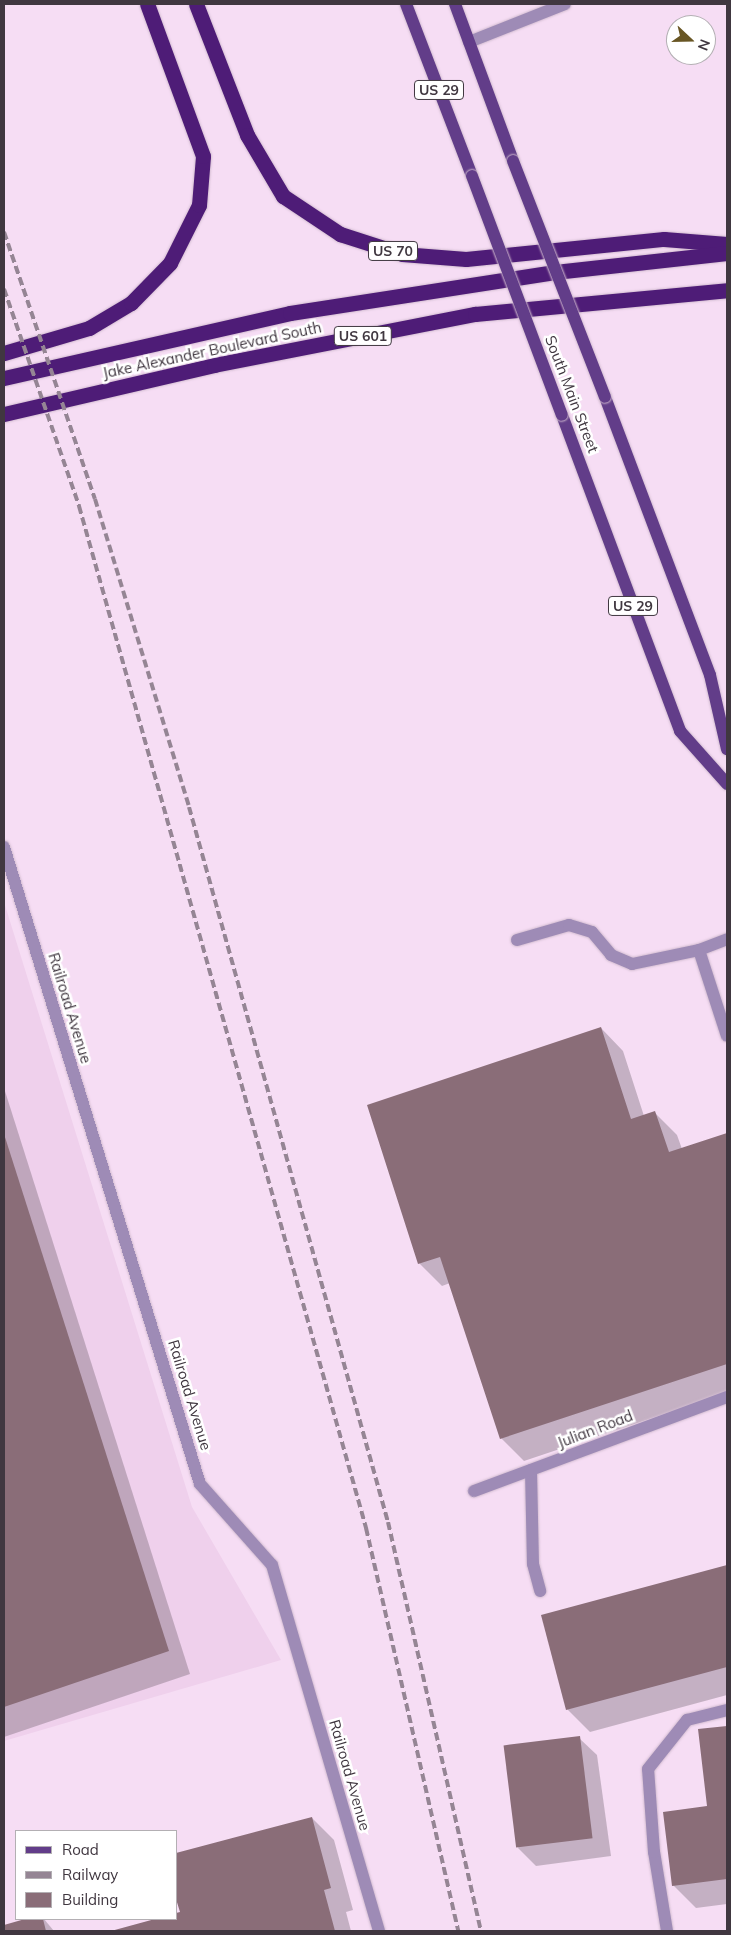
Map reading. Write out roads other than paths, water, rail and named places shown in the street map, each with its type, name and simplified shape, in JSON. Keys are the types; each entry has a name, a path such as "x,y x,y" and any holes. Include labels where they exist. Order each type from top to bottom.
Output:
{"highway":[{"path":"4,353 89,328 130,303 170,263 200,204 204,156 147,4"},
{"name":"US 70","path":"196,4 246,135 283,196 340,234 402,254 466,259 664,239 727,244"},
{"name":"Jake Alexander Boulevard South","path":"4,378 290,313 555,272 727,253"},
{"name":"Jake Alexander Boulevard South","path":"4,414 214,366 476,314 727,290"}],"main road":[{"name":"South Main Street","path":"406,4 680,731 727,784"},
{"name":"South Main Street","path":"455,4 513,161 710,675 727,749"}],"street":[{"path":"469,42 565,4"},
{"name":"Railroad Avenue","path":"4,849 200,1484 272,1565 379,1931"},
{"path":"517,940 569,925 592,932 611,955 632,964 698,950 727,939"},
{"path":"698,950 727,1036"},
{"name":"Julian Road","path":"474,1491 727,1396"},
{"path":"531,1470 533,1564 540,1591"},
{"path":"667,1931 654,1852 648,1769 687,1720 727,1710"}],"railway":[{"path":"4,232 95,499 189,807 388,1522 481,1931"},
{"path":"4,289 79,506 366,1528 458,1931"}]}
